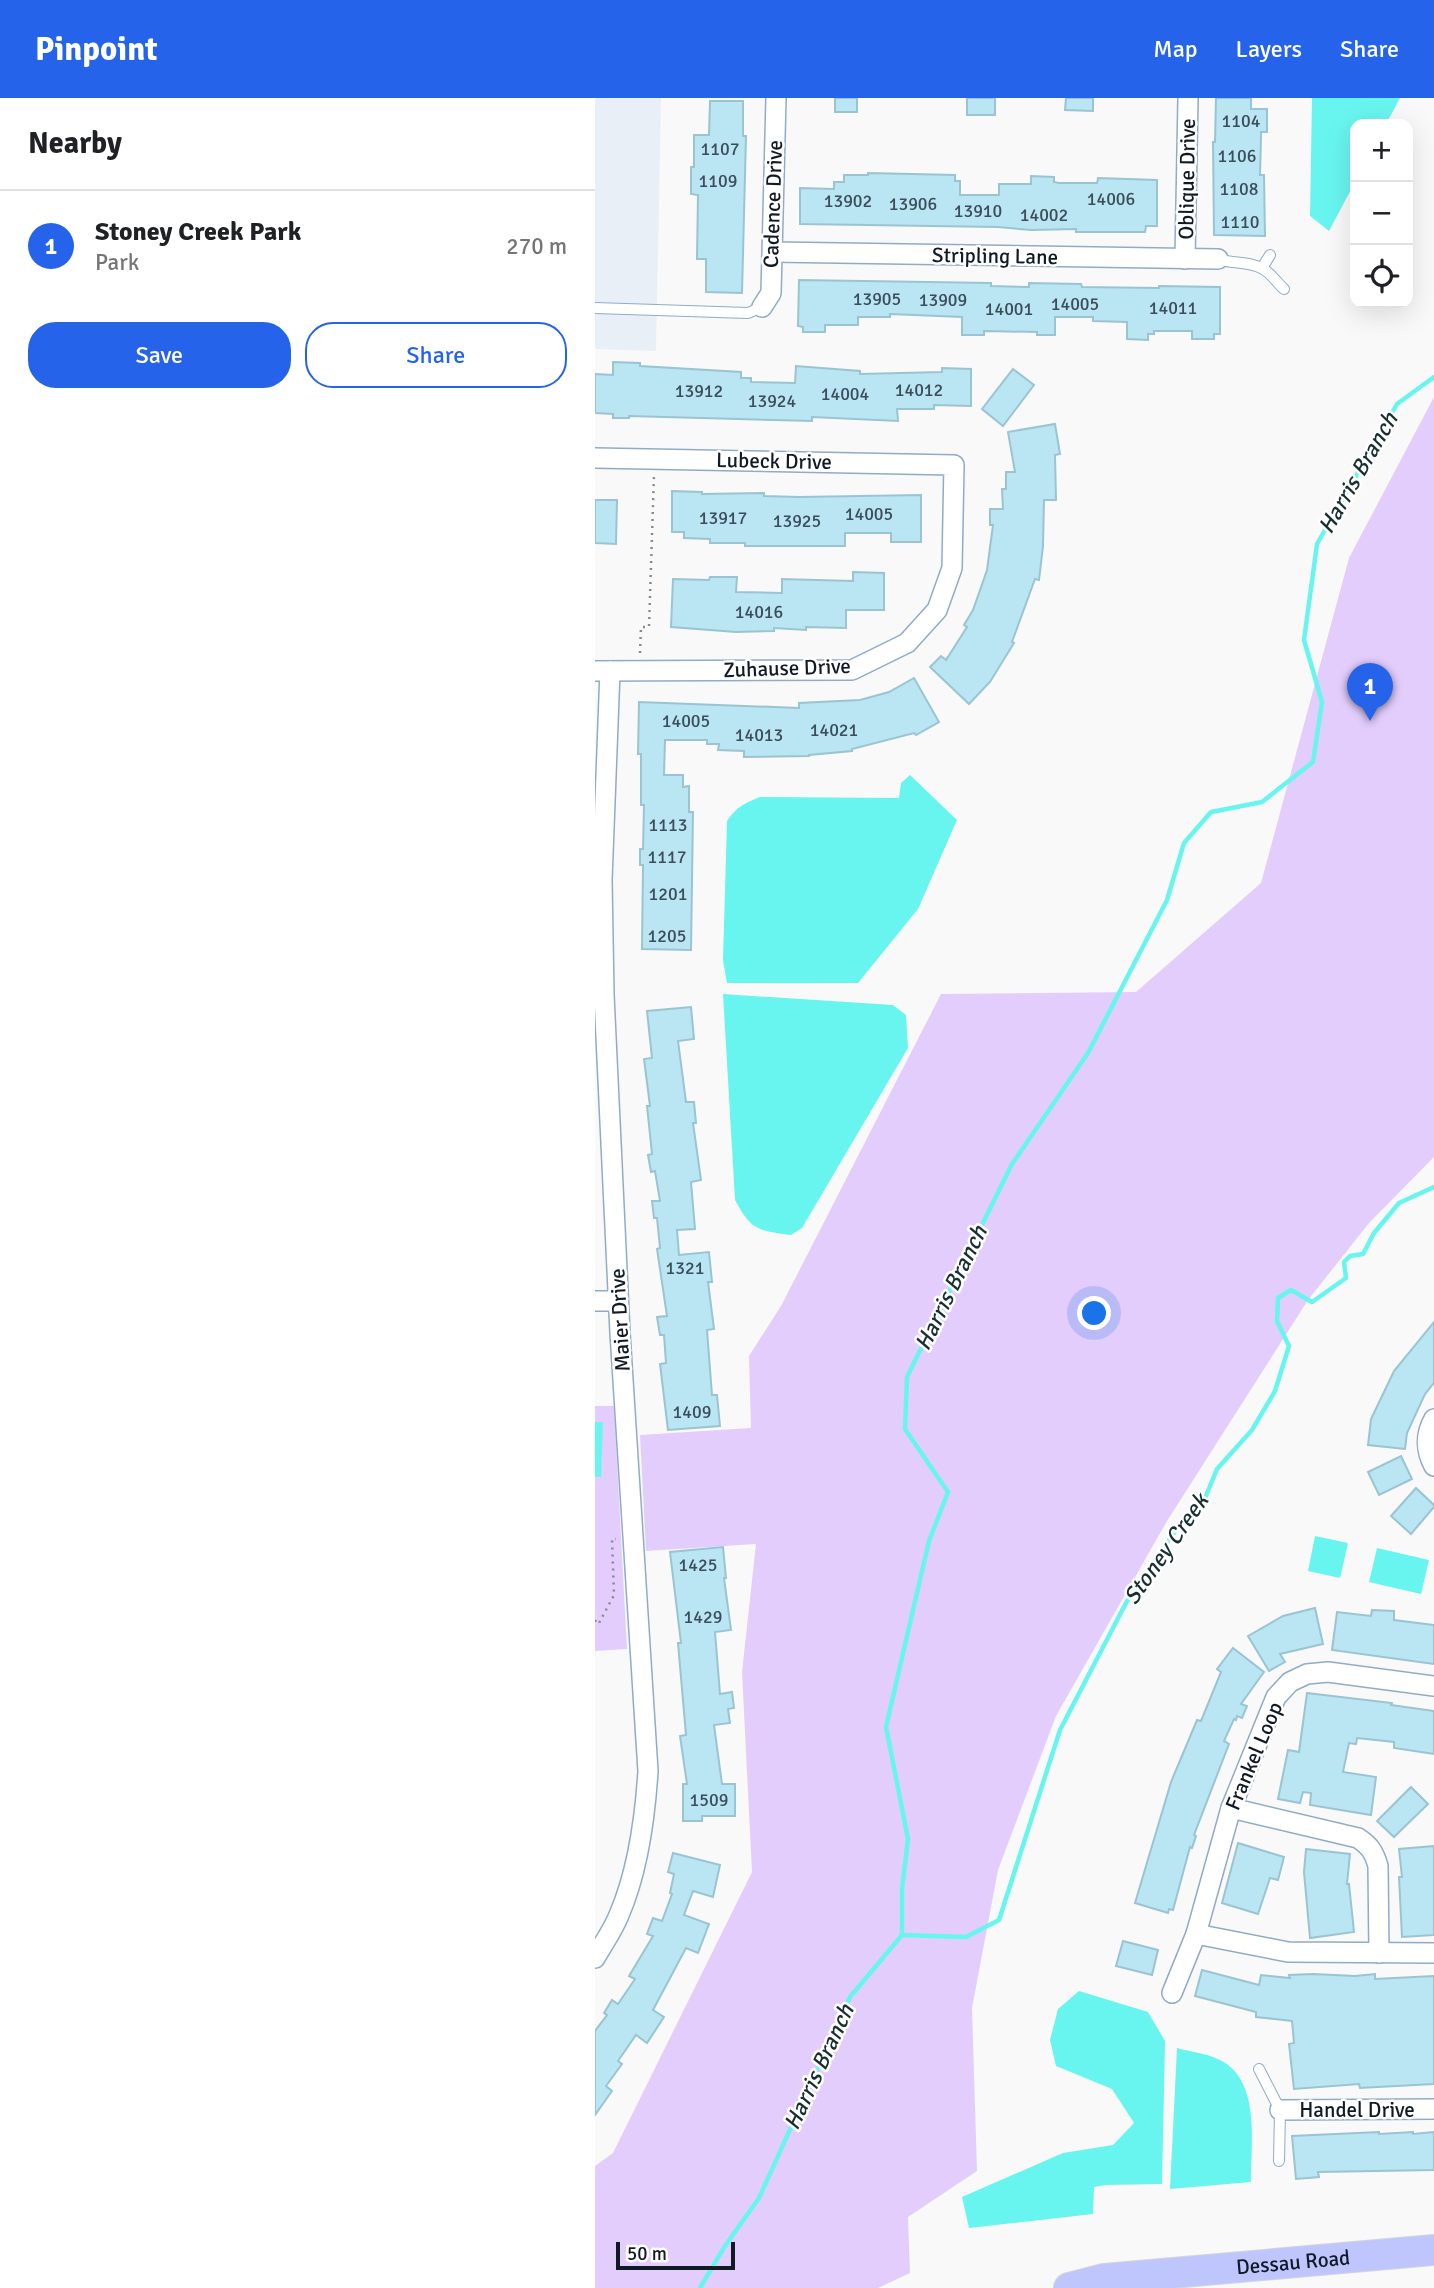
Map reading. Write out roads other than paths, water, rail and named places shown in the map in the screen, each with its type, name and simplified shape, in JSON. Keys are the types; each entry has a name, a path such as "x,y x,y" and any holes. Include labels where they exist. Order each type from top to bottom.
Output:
{"main road":[{"name":"Dessau Road","path":"1069,2288 1104,2279 1434,2250"}],"street":[{"name":"Cadence Drive","path":"762,307 771,293 776,98"},
{"name":"Oblique Drive","path":"1185,259 1188,98"},
{"name":"Stripling Lane","path":"773,252 1218,259"},
{"name":"Lubeck Drive","path":"595,458 954,464"},
{"name":"Zuhause Drive","path":"602,671 852,670 907,643 937,610 952,568 954,464"},
{"name":"Maier Drive","path":"595,1958 619,1915 634,1867 645,1819 648,1771 602,1091 598,880 602,671"},
{"path":"595,1301 618,1301"},
{"path":"1434,1419 1427,1432 1426,1448 1434,1466"},
{"name":"Frankel Loop","path":"1172,1993 1196,1934 1231,1808 1276,1697 1290,1682 1307,1674 1328,1672 1434,1686"},
{"path":"1231,1808 1358,1838 1368,1844 1378,1866 1380,1953"},
{"path":"1196,1934 1288,1952 1434,1953"},
{"name":"Handel Drive","path":"1280,2110 1434,2109"}],"lane":[{"path":"1262,268 1270,255"},
{"path":"1218,259 1231,264 1262,268 1283,289"},
{"path":"595,308 748,313 762,307"},
{"path":"1259,2069 1280,2110 1279,2161"}],"water":[{"path":"1312,98 1400,98 1389,119 1350,119 1350,191 1329,231 1310,216"},
{"path":"910,775 957,820 918,909 858,983 727,983 723,960 727,821 734,812 760,797 899,798 901,783"},
{"path":"723,994 893,1005 906,1015 908,1048 802,1228 791,1235 757,1227 746,1218 735,1200"},
{"path":"595,1422 603,1422 601,1477 595,1477"},
{"path":"1315,1536 1348,1543 1340,1578 1308,1571"},
{"path":"1377,1548 1429,1560 1421,1594 1369,1582"},
{"path":"1079,1991 1148,2012 1165,2041 1162,2184 1094,2187 1093,2214 969,2228 962,2197 1063,2153 1113,2145 1134,2123 1112,2089 1056,2066 1050,2040 1058,2009"},
{"path":"1177,2048 1220,2060 1233,2069 1242,2082 1251,2114 1251,2182 1170,2189"}],"waterway":[{"name":"Harris Branch","path":"700,2288 725,2246 759,2198 850,1997 902,1935 902,1889 908,1839 886,1727 929,1541 948,1492 905,1429 907,1377 1012,1164 1088,1053 1167,900 1184,843 1211,812 1262,802 1313,762 1322,702 1304,640 1317,544 1397,404 1434,377"},
{"name":"Stoney Creek","path":"902,1935 966,1937 999,1920 1060,1730 1127,1601 1176,1530 1203,1503 1217,1469 1252,1430 1275,1391 1289,1346 1277,1321 1278,1298 1291,1290 1312,1302 1346,1278 1344,1262 1350,1256 1363,1254 1374,1233 1399,1203 1434,1187"}],"place":[{"name":"Stoney Creek Park","path":"1370,721"}]}
